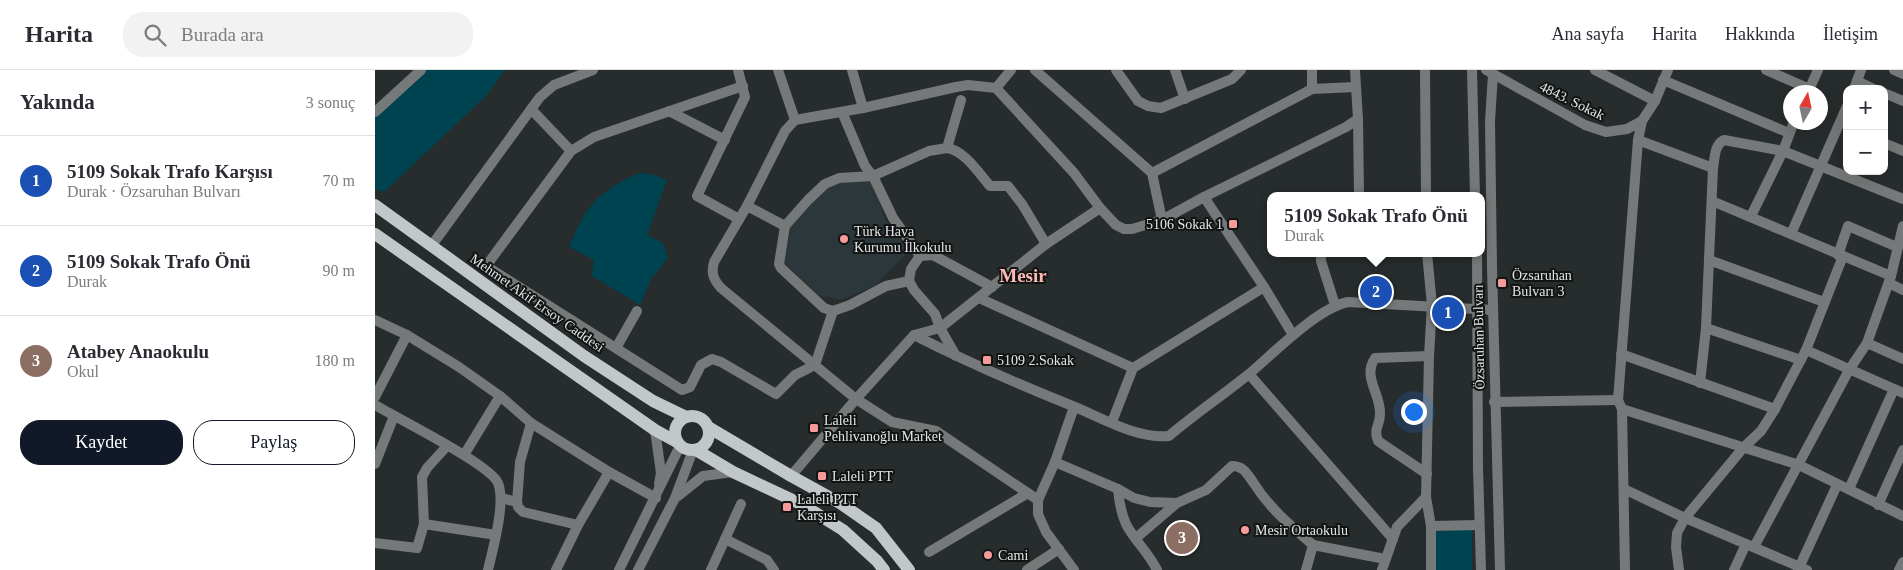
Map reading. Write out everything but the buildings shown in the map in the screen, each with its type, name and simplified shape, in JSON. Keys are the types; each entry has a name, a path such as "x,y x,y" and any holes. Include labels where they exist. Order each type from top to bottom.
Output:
{"main road":[{"name":"Mehmet Akif Ersoy Caddesi","path":"375,205 479,282 584,356 653,401 687,417"},
{"path":"375,234 655,430 689,450 695,450 704,445 707,441 708,427"},
{"path":"679,444 675,432 682,419 687,417 701,419 708,427 840,503 876,528 909,570"},
{"path":"695,450 733,472 803,505 843,530 877,561 883,570"}],"street":[{"path":"375,112 421,70"},
{"path":"431,245 540,97 554,85 593,70"},
{"path":"738,70 745,97 697,196 739,219"},
{"path":"778,70 795,120"},
{"path":"852,70 863,108"},
{"path":"996,88 1011,70"},
{"path":"1035,70 1152,173 1162,220"},
{"path":"1115,70 1138,101 1149,106 1161,108 1232,79 1241,70"},
{"path":"1175,70 1185,99"},
{"path":"1311,89 1312,70"},
{"path":"1355,70 1359,192"},
{"path":"1425,70 1426,192"},
{"path":"1472,70 1475,192"},
{"path":"1595,70 1655,101"},
{"path":"1766,70 1797,85"},
{"path":"1812,85 1818,70"},
{"path":"1856,85 1861,70"},
{"path":"1894,70 1903,74"},
{"name":"4843. Sokak","path":"1491,71 1585,125 1606,132 1627,130 1642,121"},
{"name":"Özsaruhan Bulvarı","path":"1491,71 1493,310 1500,570"},
{"path":"1625,570 1620,404 1621,354 1638,140 1642,121 1655,101 1665,75 1789,133"},
{"path":"743,86 594,137 571,151 486,266 682,390 690,387 701,365 712,359 721,362 776,394 795,375 815,365 833,311"},
{"path":"1038,500 936,431 892,422 856,400 721,288 714,280 712,271 714,262 747,206 785,131 795,120 863,108 962,86 996,88 1074,173 1099,208 1116,225 1124,229 1132,229 1162,220 1204,197 1346,127 1358,119"},
{"path":"1152,173 1311,89 1355,87"},
{"path":"1888,95 1903,101"},
{"path":"947,148 961,100"},
{"path":"531,109 571,151"},
{"path":"669,111 725,140"},
{"path":"842,112 865,166 873,176 893,218 920,256"},
{"path":"1791,234 1821,166 1843,126"},
{"path":"1751,216 1783,151 1790,130"},
{"path":"1638,140 1713,168"},
{"path":"1700,382 1706,328 1713,168 1717,148 1721,142 1724,140 1783,151 1903,199"},
{"path":"1888,145 1903,151"},
{"path":"909,281 886,286 850,305 833,311 824,308 779,264 785,226 825,184 839,178 873,176 929,152 947,148 962,154 990,186 1008,186 1022,204 1046,244"},
{"path":"1204,197 1264,287 1293,335"},
{"path":"1712,201 1840,255 1890,280 1903,290"},
{"path":"747,206 785,226"},
{"path":"791,476 914,335 940,328 1046,244 1099,208"},
{"path":"1679,570 1676,547 1677,533 1685,518 1743,448 1761,431 1775,410 1805,350 1824,302 1848,226 1897,247"},
{"path":"1734,570 1799,465 1849,370 1867,342 1890,280 1903,226"},
{"path":"956,357 940,328 935,314 914,290 909,281 911,268 920,256 933,255 992,287"},
{"path":"1321,257 1335,305"},
{"path":"1427,257 1432,305 1426,497 1431,526 1431,570"},
{"name":"Özsaruhan Bulvarı","path":"1477,257 1481,570"},
{"path":"1709,260 1824,302"},
{"path":"1112,422 1133,368 1264,287"},
{"path":"979,298 1133,368"},
{"path":"914,335 956,357 1074,407 1155,437 1169,436 1249,374 1293,335 1335,305 1348,302 1432,305 1493,310"},
{"path":"616,348 637,311"},
{"path":"375,320 407,335 459,367 500,396 531,423 609,472 656,498"},
{"path":"1706,328 1801,360"},
{"path":"375,397 407,335"},
{"path":"1867,342 1903,359"},
{"path":"1805,350 1899,391 1849,489"},
{"path":"1621,354 1775,410"},
{"path":"1427,474 1378,441 1375,433 1380,410 1370,370 1375,358 1429,356"},
{"path":"1249,374 1393,539"},
{"path":"464,455 500,396"},
{"path":"1495,402 1620,404 1743,448 1799,465 1903,516"},
{"path":"375,406 464,455 494,476 501,498 488,570"},
{"path":"1074,407 1055,462 1038,500 1038,514 1046,532 1074,570"},
{"path":"375,464 394,416"},
{"path":"531,423 520,462 517,502 519,508 523,512 577,525"},
{"path":"655,430 661,473 656,498"},
{"path":"619,570 656,498 679,444"},
{"path":"375,543 417,548 423,524 422,477 427,468 447,446"},
{"path":"639,570 675,498 695,450"},
{"path":"1878,505 1903,450"},
{"path":"1055,462 1118,489 1134,498 1150,502 1177,503"},
{"path":"1136,538 1177,503 1206,490 1233,466 1239,466 1245,471 1274,511 1313,545 1385,559"},
{"path":"556,570 577,525 609,472"},
{"path":"675,498 703,476 733,472"},
{"path":"1624,490 1802,569 1837,485"},
{"path":"1118,489 1120,505 1126,524 1157,570"},
{"path":"929,552 1028,493"},
{"path":"1382,570 1397,527 1426,497"},
{"path":"501,498 517,502"},
{"path":"711,570 741,504"},
{"path":"423,524 495,536"},
{"path":"1431,526 1479,525"},
{"path":"725,539 767,560 774,570"},
{"path":"1306,570 1313,545"},
{"path":"1027,570 1059,549"},
{"path":"1899,570 1903,562"}],"shaded area":[{"path":"423,70 505,70 485,97 384,192 375,189 375,118 407,86 416,83"},
{"path":"642,173 667,180 647,235 663,243 668,258 651,279 640,305 592,276 594,260 569,247 582,219 592,204 623,180"},
{"name":"Türk Hava Kurumu İlkokulu","path":"872,178 885,219 909,251 876,285 842,300 818,295 782,261 791,227 806,206 838,181"},
{"path":"1472,528 1472,570 1435,570 1434,532"}],"place":[{"name":"5106 Sokak 1","path":"1233,224"},
{"name":"Türk Hava Kurumu İlkokulu","path":"844,239"},
{"name":"Özsaruhan Bulvarı 3","path":"1502,283"},
{"name":"5109 Sokak Trafo Önü","path":"1376,292"},
{"name":"5109 Sokak Trafo Karşısı","path":"1448,313"},
{"name":"5109 2.Sokak","path":"987,360"},
{"name":"Laleli Pehlivanoğlu Market","path":"814,428"},
{"name":"Laleli PTT","path":"822,476"},
{"name":"Laleli PTT Karşısı","path":"787,507"},
{"name":"Mesir Ortaokulu","path":"1245,530"},
{"name":"Atabey Anaokulu","path":"1182,538"},
{"name":"Cami","path":"988,555"}],"district":[{"name":"Mesir","path":"1023,275"}]}
